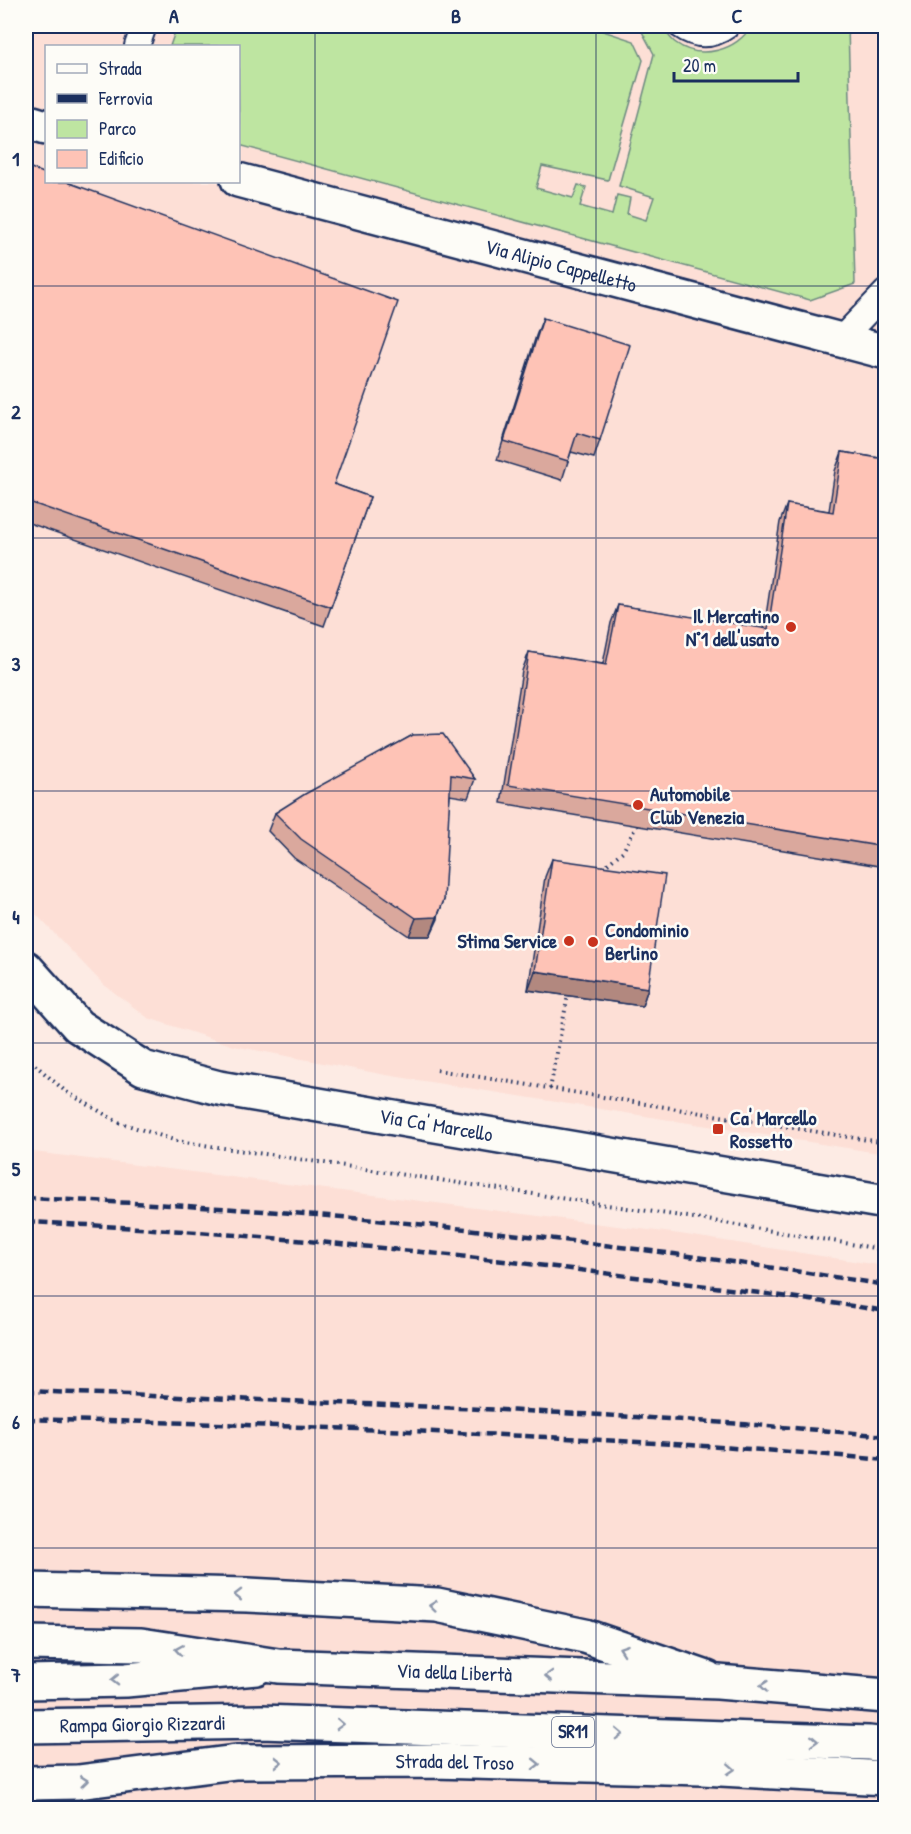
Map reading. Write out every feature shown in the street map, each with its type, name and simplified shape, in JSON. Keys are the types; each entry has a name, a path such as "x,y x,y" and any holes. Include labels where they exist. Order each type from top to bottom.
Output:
{"main road":[{"path":"26,121 45,127"},
{"name":"Via Alipio Cappelletto","path":"240,181 885,352"},
{"name":"Via Ca' Marcello","path":"26,968 78,1026 142,1068 219,1088 885,1202"},
{"path":"26,1590 248,1595 437,1605 585,1636 718,1682"},
{"name":"Via della Libertà","path":"26,1643 141,1645 278,1666 718,1682 885,1696"},
{"path":"26,1682 126,1680 278,1666"},
{"name":"Rampa Giorgio Rizzardi","path":"26,1726 261,1722 833,1741 885,1745"},
{"name":"Strada del Troso","path":"26,1783 78,1782 236,1762 434,1761 690,1767 885,1778"}],"lane":[{"path":"137,45 144,26"},
{"path":"681,26 692,33 705,35 718,32 727,26"},
{"path":"841,339 885,292"}],"path":[{"path":"602,870 623,851 637,825"},
{"path":"550,1089 568,995"},
{"path":"26,1057 65,1091 118,1122 177,1141 690,1217 885,1251"},
{"path":"437,1070 885,1143"}],"shaded area":[{"path":"26,26 885,26 885,1154 386,1075 234,1046 148,1018 103,984 26,904"},
{"path":"26,1151 680,1234 885,1266 885,1808 26,1808"}],"green space":[{"path":"177,26 588,26 634,41 643,60 608,180 542,166 536,188 573,198 578,185 586,187 580,206 612,215 617,195 630,198 627,214 646,220 654,197 619,186 654,54 639,26 660,26 674,41 686,48 707,52 728,47 745,34 751,26 848,26 855,284 810,300 240,145 240,45 170,45"}],"building":[{"path":"26,166 45,174 45,183 70,183 398,302 334,484 370,497 331,607 26,501"},
{"path":"543,318 630,345 600,440 577,433 568,461 504,441"},
{"path":"842,452 885,459 885,847 508,785 529,652 606,665 618,605 768,629 787,504 833,512"},
{"path":"443,734 475,779 451,775 444,900 437,917 416,918 301,839 275,813 413,735"},
{"name":"Condominio Berlino","path":"552,859 665,875 648,988 535,971"}],"railway":[{"path":"26,1198 236,1209 446,1227 666,1253 886,1285"},
{"path":"26,1222 299,1240 435,1254 571,1269 886,1311"},
{"path":"26,1391 564,1413 886,1436"},
{"path":"26,1419 363,1429 538,1437 712,1446 886,1460"}],"place":[{"name":"Il Mercatino N°1 dell'usato","path":"791,627"},
{"name":"Automobile Club Venezia","path":"638,805"},
{"name":"Stima Service","path":"569,941"},
{"name":"Condominio Berlino","path":"593,942"},
{"name":"Ca' Marcello Rossetto","path":"718,1129"}]}
